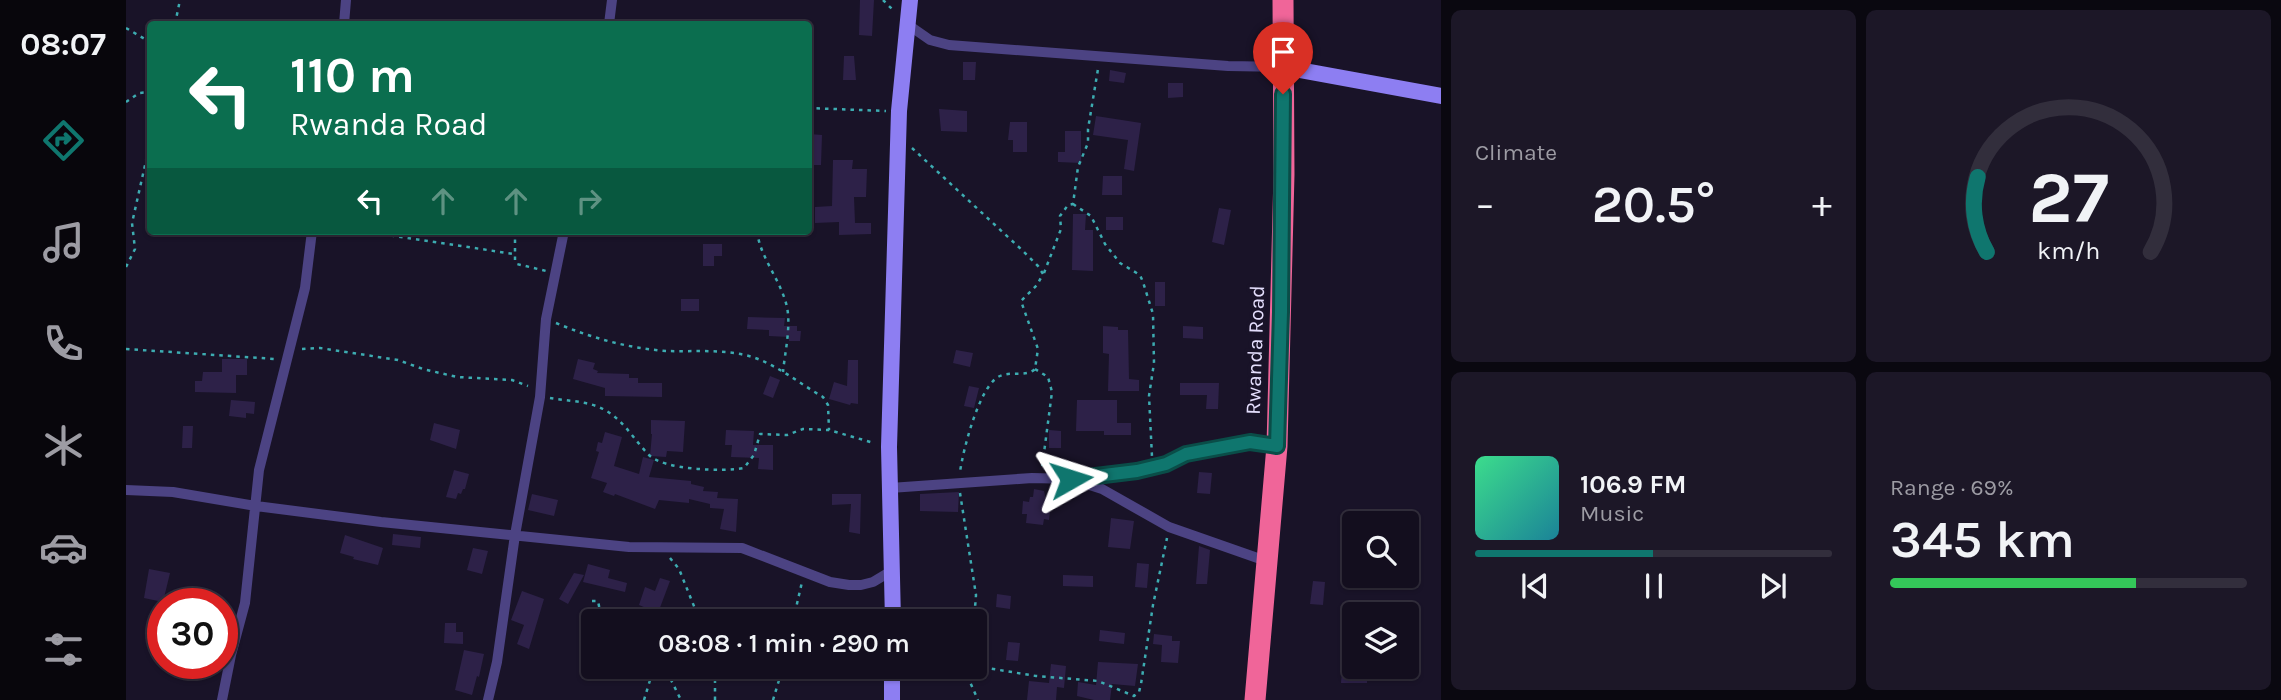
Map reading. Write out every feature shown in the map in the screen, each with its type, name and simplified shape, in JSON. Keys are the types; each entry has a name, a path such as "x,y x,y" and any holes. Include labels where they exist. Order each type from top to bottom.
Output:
{"highway":[{"name":"Rwanda Road","path":"1255,700 1277,446 1283,188 1283,0"}],"street":[{"path":"344,21 346,0"},
{"path":"609,21 612,0"},
{"path":"892,609 889,447 899,111 910,0"},
{"path":"907,24 930,40 948,45 1228,66 1283,67 1441,96"},
{"path":"222,700 230,655 245,603 259,470 305,288 312,235"},
{"path":"488,700 497,662 514,535 540,392 546,319 563,235"},
{"path":"890,488 1032,478 1071,479 1153,467 1186,454 1250,442 1277,446"},
{"path":"1071,479 1102,489 1169,527 1266,561"},
{"path":"126,490 173,492 382,522 514,535 663,548 742,548 830,582 861,585 873,582 893,570"},
{"path":"892,679 892,700"}],"path":[{"path":"176,21 180,0"},
{"path":"126,28 147,40"},
{"path":"1073,204 1078,167 1088,144 1100,55"},
{"path":"126,102 139,93 147,92"},
{"path":"812,108 899,111"},
{"path":"900,137 1022,250 1043,274"},
{"path":"126,267 135,249 132,223 147,156"},
{"path":"975,609 976,595 959,482 962,459 973,419 996,378 1031,373 1035,369 1038,349 1021,301 1037,285 1043,274 1061,229 1060,216 1068,205 1073,204"},
{"path":"1073,204 1091,216 1105,244 1120,263 1140,275 1153,314 1153,376 1149,396 1153,467"},
{"path":"388,235 514,254"},
{"path":"515,235 514,254 517,264 555,276"},
{"path":"758,235 788,309 783,373"},
{"path":"546,319 590,337 624,346 662,351 727,353 757,358 823,397 828,405 829,430"},
{"path":"126,349 287,355 320,348 398,360 457,377 512,380 540,392 604,409 638,440 650,457 684,468 732,471 744,468 754,455 760,434 787,435 803,429 829,430 889,447"},
{"path":"1032,478 1043,462 1052,391 1048,377 1035,369"},
{"path":"987,668 1036,676 1098,681 1134,696 1139,692 1141,684 1169,527"},
{"path":"663,548 679,569 694,609"},
{"path":"796,609 804,572"},
{"path":"592,601 598,601 600,609"},
{"path":"644,700 650,679"},
{"path":"670,679 681,700"},
{"path":"715,679 715,700"},
{"path":"772,700 779,679"},
{"path":"971,679 978,700"}],"building":[{"path":"860,0 874,0 872,36 859,35"},
{"path":"844,56 854,56 856,80 843,80"},
{"path":"963,62 976,62 975,80 963,80"},
{"path":"1110,70 1126,73 1124,83 1109,81"},
{"path":"1168,83 1183,83 1183,97 1168,98"},
{"path":"939,109 967,111 967,132 941,131"},
{"path":"1096,116 1141,123 1134,171 1124,169 1128,140 1093,135"},
{"path":"1010,122 1027,122 1027,152 1013,152 1013,140 1008,140"},
{"path":"1065,131 1081,131 1081,163 1058,162 1058,152 1065,152"},
{"path":"812,134 822,135 821,165 812,165"},
{"path":"833,160 853,160 852,169 867,169 866,197 854,197 855,223 871,223 871,234 839,235 839,222 815,223 815,207 832,206"},
{"path":"1103,176 1122,176 1122,195 1102,195"},
{"path":"1219,208 1231,210 1224,245 1212,242"},
{"path":"1073,214 1086,214 1085,230 1093,230 1093,271 1072,270"},
{"path":"1106,217 1123,217 1123,230 1106,230"},
{"path":"703,244 722,244 722,256 714,256 714,266 703,266"},
{"path":"1155,282 1165,282 1165,306 1155,306"},
{"path":"681,299 699,299 699,311 681,311"},
{"path":"748,317 785,318 784,326 797,326 797,331 801,331 800,341 789,341 789,337 769,336 769,330 747,329"},
{"path":"1103,326 1128,330 1129,379 1139,380 1139,391 1108,391 1109,354 1103,353"},
{"path":"1183,326 1203,327 1203,339 1183,338"},
{"path":"956,350 973,353 970,367 953,363"},
{"path":"222,359 247,359 247,375 236,375 236,393 195,392 195,381 202,381 203,372 222,372"},
{"path":"578,359 595,363 593,369 598,371 597,373 629,374 629,378 638,378 638,383 662,383 662,397 605,396 605,388 573,379"},
{"path":"848,360 858,360 858,404 850,405 829,399 834,382 847,386"},
{"path":"770,376 780,380 773,398 763,394"},
{"path":"1180,383 1219,383 1218,409 1206,409 1207,395 1180,395"},
{"path":"969,386 979,388 974,408 964,406"},
{"path":"231,400 255,402 254,414 246,413 246,418 229,416"},
{"path":"1077,400 1117,400 1117,423 1131,423 1131,435 1076,431"},
{"path":"651,420 685,421 683,452 667,451 666,457 650,456"},
{"path":"434,423 460,430 456,449 430,440"},
{"path":"183,426 193,426 192,448 182,448"},
{"path":"726,430 754,431 753,445 773,445 773,470 758,469 759,458 731,457 732,445 725,445"},
{"path":"1049,430 1061,431 1061,448 1049,448"},
{"path":"605,432 622,437 614,466 639,474 643,457 654,460 649,477 691,481 691,484 704,487 703,491 718,492 717,498 738,499 736,532 720,529 724,509 710,508 710,504 689,499 689,503 659,500 655,509 603,492 607,483 591,478 599,452 596,451 598,442 602,443"},
{"path":"454,470 469,474 465,489 461,494 458,493 456,499 446,497"},
{"path":"1199,472 1212,473 1210,494 1197,493"},
{"path":"1034,489 1044,491 1046,500 1051,501 1049,520 1044,519 1043,525 1026,523 1027,514 1022,514 1023,501 1029,502"},
{"path":"959,492 958,512 920,511 920,494"},
{"path":"532,494 558,500 554,516 528,510"},
{"path":"832,494 861,494 860,534 849,532 851,504 832,505"},
{"path":"1111,518 1134,521 1130,549 1108,547"},
{"path":"393,534 421,537 420,548 392,545"},
{"path":"345,535 383,548 378,565 340,553"},
{"path":"1199,546 1210,550 1207,584 1196,584"},
{"path":"473,548 488,551 482,574 467,570"},
{"path":"1137,563 1149,564 1147,588 1135,587"},
{"path":"588,564 610,570 608,578 627,583 625,592 583,582"},
{"path":"149,569 170,573 166,588 147,588 147,599 144,598"},
{"path":"574,573 584,575 568,604 559,599"},
{"path":"1063,575 1093,576 1093,587 1063,586"},
{"path":"660,578 670,581 660,609 648,609 639,605 645,587 655,591"},
{"path":"1313,581 1325,582 1323,605 1310,604"},
{"path":"522,591 544,599 529,649 517,644 524,625 511,620"},
{"path":"997,594 1011,596 1010,609 996,607"},
{"path":"445,623 456,623 456,632 463,632 463,644 444,643"},
{"path":"1100,630 1125,633 1124,644 1099,641"},
{"path":"1154,634 1172,636 1172,641 1180,641 1178,663 1161,662 1162,645 1153,644"},
{"path":"1008,642 1020,643 1018,661 1006,660"},
{"path":"464,650 484,654 472,695 455,690"},
{"path":"1098,662 1138,664 1135,686 1112,684 1110,700 1077,696 1078,682 1096,685"},
{"path":"1051,664 1066,666 1064,688 1057,687 1056,700 1027,700 1029,681 1049,683"},
{"path":"1342,671 1342,679 1367,679 1367,683 1341,683"}],"route":[{"path":"1071,479 1137,471 1166,464 1186,454 1250,442 1277,446 1284,174 1283,94"}]}
